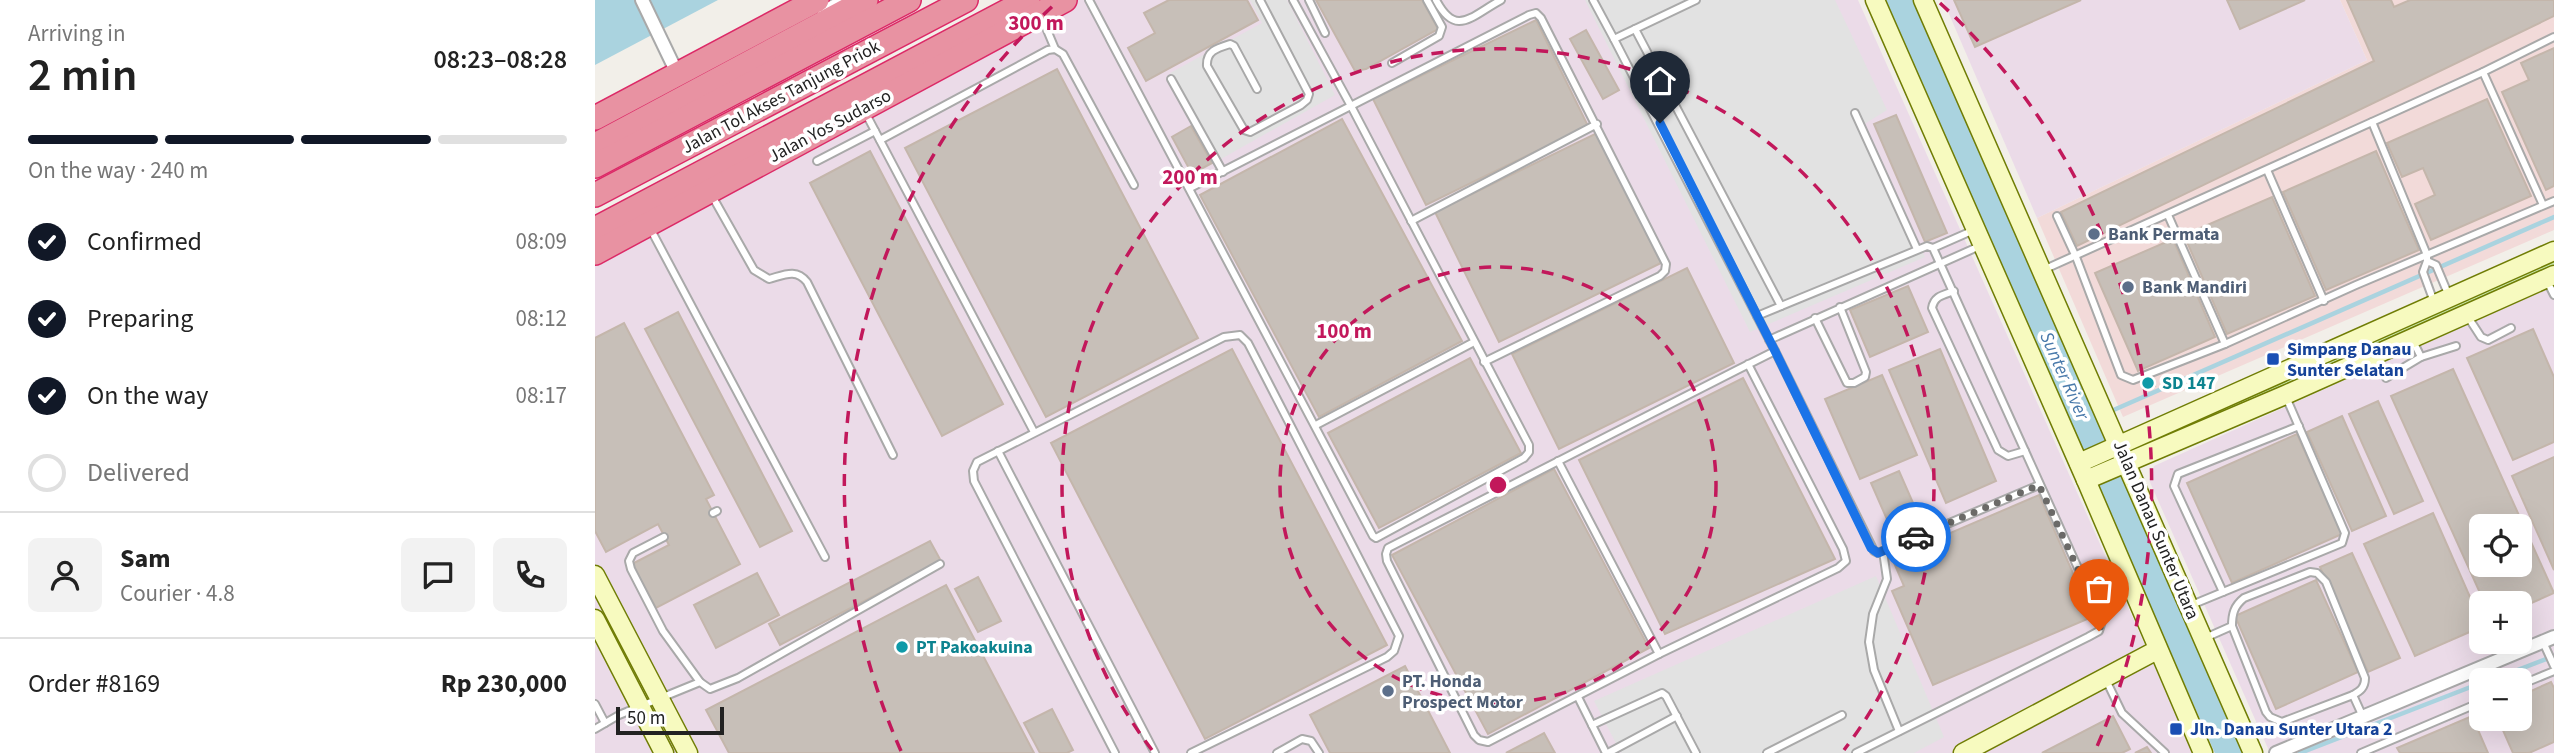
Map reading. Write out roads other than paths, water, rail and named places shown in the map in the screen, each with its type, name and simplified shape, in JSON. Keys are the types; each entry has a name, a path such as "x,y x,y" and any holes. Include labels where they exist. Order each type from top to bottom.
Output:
{"highway":[{"path":"595,145 866,0"},
{"name":"Jalan Tol Akses Tanjung Priok","path":"595,166 909,0"},
{"name":"Jalan Tol Akses Tanjung Priok","path":"595,195 966,0"},
{"name":"Jalan Yos Sudarso","path":"595,253 863,109 1034,7 1065,0"},
{"path":"595,118 816,6"},
{"path":"595,229 1034,7"}],"main road":[{"path":"1875,0 1980,237 2092,478 2157,650 2203,753"},
{"name":"Jalan Danau Sunter Utara","path":"1923,0 2105,414 2121,466 2188,606 2253,753"},
{"path":"2084,461 2439,293 2554,251"},
{"path":"2092,478 2285,396 2550,277"},
{"path":"595,575 688,753"},
{"path":"596,623 664,753"},
{"path":"1963,753 2157,650"}],"street":[{"path":"642,0 678,75"},
{"path":"2276,753 2548,639"}],"lane":[{"path":"816,6 839,0"},
{"path":"1089,0 1373,536 1381,537 1524,458 1529,452 1529,445 1293,0"},
{"path":"1257,89 1234,46 1230,44 1209,53 1206,58 1207,66 1244,130 1250,132 1301,105 1309,94 1260,0"},
{"path":"1309,0 1325,33"},
{"path":"1392,63 1439,36 1442,27 1427,0"},
{"path":"1436,0 1444,15 1451,21 1459,22 1501,0"},
{"path":"1593,0 1775,351 1871,548 1878,553 2039,485"},
{"path":"1614,39 1696,0"},
{"path":"1034,7 1055,49 1063,54 1134,185"},
{"path":"1190,188 1536,13 1597,124 1666,264 1665,271 1484,362"},
{"path":"1635,29 1781,306"},
{"path":"2042,271 2483,72 2554,37"},
{"path":"880,140 1048,50 1055,49"},
{"path":"2483,72 2543,205"},
{"path":"1171,79 1223,172"},
{"path":"863,109 1034,432"},
{"path":"1855,113 1917,250"},
{"path":"2372,122 2427,258 2436,265 2439,293"},
{"path":"1411,221 1597,124"},
{"path":"817,162 875,131"},
{"path":"2267,170 2323,301"},
{"path":"709,191 754,271 769,279 794,272 802,275 807,282 893,455"},
{"path":"2057,216 2076,257 2121,375 2127,380 2133,380 2225,344 2554,201"},
{"path":"2168,215 2225,344"},
{"path":"647,224 825,557"},
{"path":"1757,316 1927,246 1933,248 1980,237"},
{"path":"1769,340 1940,263 1980,237"},
{"path":"1856,753 2099,631 2102,621 1933,248"},
{"path":"2427,258 2423,272 2439,293"},
{"path":"2550,277 2554,295"},
{"path":"1954,291 1939,296 1933,301 1932,308 1998,450 2008,456 2025,451"},
{"path":"1815,318 1847,383 1854,383 1865,377 1866,372 1840,307"},
{"path":"2466,314 2481,337 2488,340 2511,328"},
{"path":"1115,753 974,481 973,471 977,462 1034,432 1224,337 1240,335 1248,343 1399,636 1394,652 1387,657 1207,750 1191,753"},
{"path":"2411,338 2421,358"},
{"path":"1316,425 1474,342"},
{"path":"2386,378 2421,358 2456,346"},
{"path":"1748,364 1843,549 1846,561 1838,568 1659,654 1488,742 1479,740 1474,735 1387,561 1385,554 1388,548 1748,364 1775,351"},
{"path":"2188,606 2342,543 2345,538 2285,396"},
{"path":"2223,592 2174,486 2178,474 2299,425"},
{"path":"998,451 1155,753"},
{"path":"1558,461 1659,654"},
{"path":"664,537 633,553 629,561 631,569 663,631 700,682 710,689 738,678 940,564"},
{"path":"1883,551 1887,579 1873,614 1869,642 1874,670 1899,731"},
{"path":"2310,572 2317,573 2326,582 2365,678 2362,690 2282,722 2270,717 2232,626 2233,611 2244,598 2310,572"},
{"path":"2203,639 2232,626"},
{"path":"2532,677 2552,663 2548,639"},
{"path":"2105,678 2122,713 2165,753"},
{"path":"595,729 639,707 700,682"},
{"path":"1592,725 1662,693 1696,753"},
{"path":"2353,695 2363,717"},
{"path":"1578,696 1607,753 1677,716"},
{"path":"595,704 605,723"},
{"path":"2361,753 2469,707"},
{"path":"1767,753 1842,715"},
{"path":"1277,753 1302,739 1311,741 1319,753"}],"water":[{"path":"595,0 718,0 595,65"}],"waterway":[{"name":"Sunter River","path":"1899,0 2229,753"},
{"path":"2109,412 2554,217"},
{"path":"2084,424 2101,416"},
{"path":"2523,668 2554,656"},
{"path":"2300,753 2469,688"}],"place":[{"name":"Bank Permata","path":"2094,234"},
{"name":"Bank Mandiri","path":"2128,287"},
{"name":"Simpang Danau Sunter Selatan","path":"2273,359"},
{"name":"SD 147","path":"2148,383"},
{"name":"PT Pakoakuina","path":"902,647"},
{"name":"PT. Honda Prospect Motor","path":"1388,691"},
{"name":"Jln. Danau Sunter Utara 2","path":"2176,729"}]}
